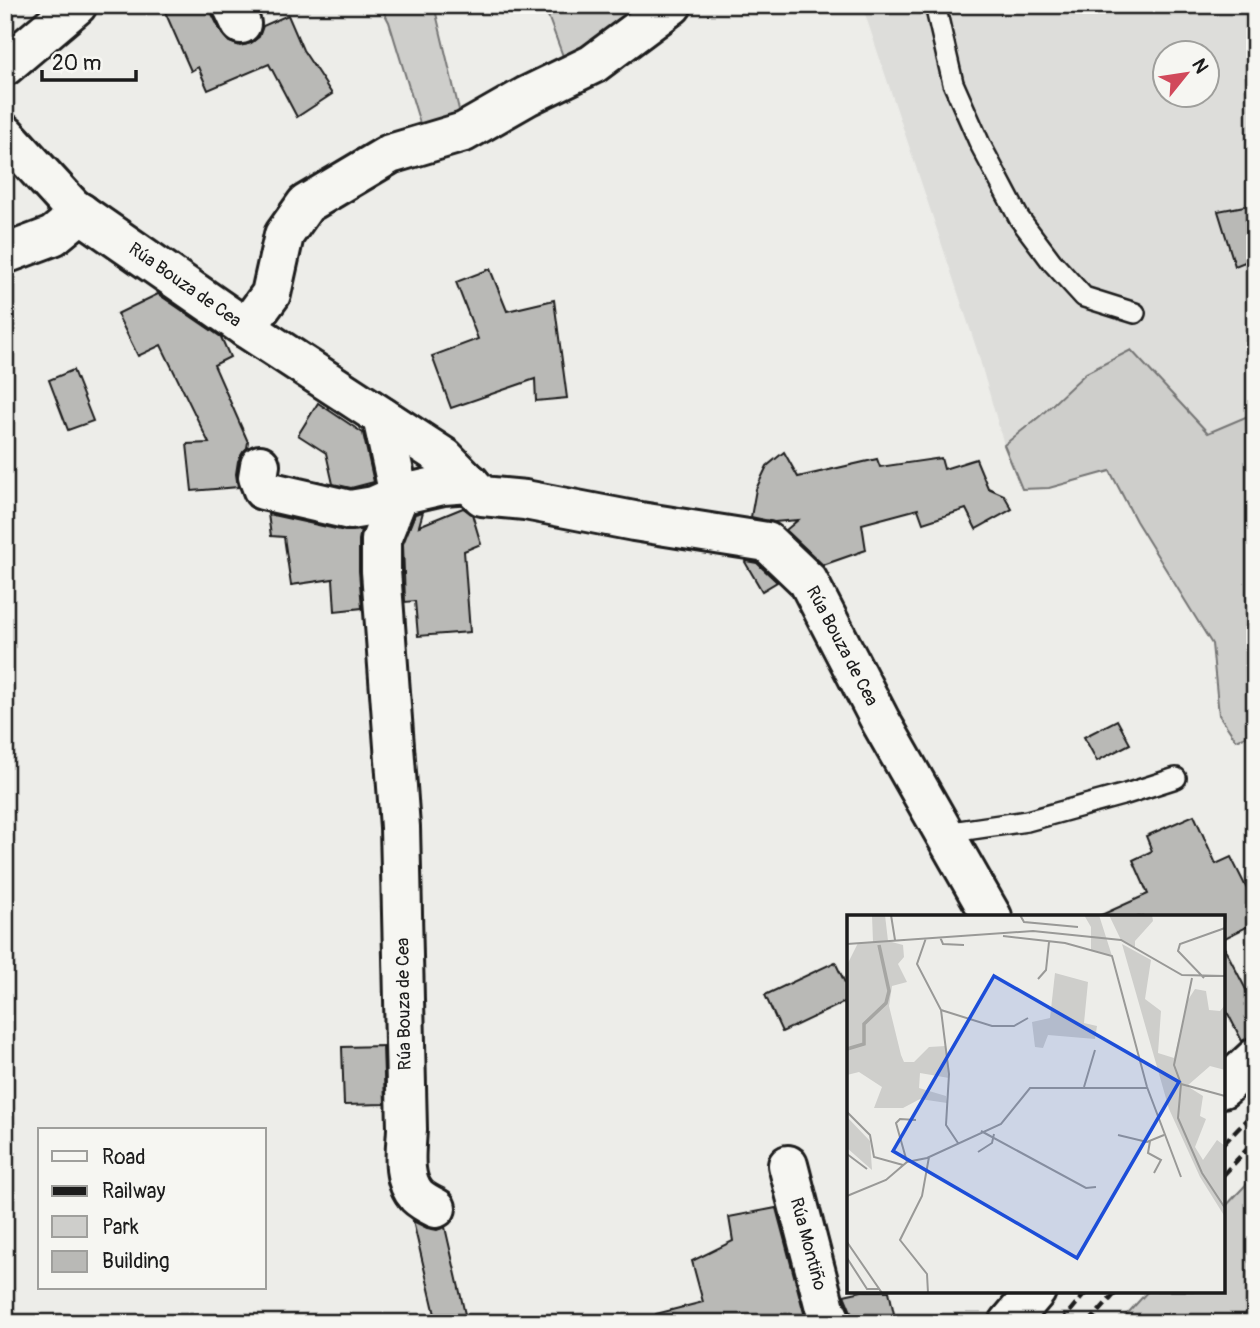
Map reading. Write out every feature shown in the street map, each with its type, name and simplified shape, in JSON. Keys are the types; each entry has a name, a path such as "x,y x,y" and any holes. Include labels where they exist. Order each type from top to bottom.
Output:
{"street":[{"path":"5,66 77,5"},
{"path":"246,328 271,294 285,235 306,204 390,154 464,132 527,96 593,64 672,5"},
{"name":"Rúa Bouza de Cea","path":"5,134 72,207 246,328 445,458 482,496 525,500 767,542 808,581 881,722 991,915"},
{"path":"5,254 53,236 81,213"},
{"path":"382,417 399,495"},
{"path":"260,465 258,477 263,490 350,510 374,506 399,495 443,485 470,483"},
{"name":"Rúa Bouza de Cea","path":"399,495 381,540 381,571 400,827 407,1129 405,1158 408,1183 418,1197 436,1208"},
{"path":"1225,1086 1255,1058"},
{"name":"Rúa Montiño","path":"788,1165 825,1308 832,1323"},
{"path":"1009,1323 1034,1293"}],"lane":[{"path":"935,5 953,83 980,144 1019,218 1052,262 1084,297 1135,313"},
{"path":"945,833 1027,821 1177,778"}],"shaded area":[{"path":"862,5 1255,5 1255,413 1208,433 1086,373 1004,445 977,350"}],"green space":[{"path":"380,5 434,5 461,118 426,143 389,22"},
{"path":"544,5 666,5 570,75"},
{"path":"1131,350 1208,433 1255,413 1255,733 1236,740 1219,715 1212,644 1136,521 1110,471 1049,488 1022,489 1004,445 1086,373"},
{"path":"1255,1175 1255,1323 1119,1323 1146,1293 1225,1293 1225,1207"}],"building":[{"path":"162,5 210,5 222,34 229,42 240,46 259,37 263,26 288,15 303,50 332,94 297,117 269,64 208,90 198,67 191,71"},
{"path":"1255,204 1255,258 1235,266 1218,211"},
{"path":"490,269 507,311 554,300 567,398 536,401 535,379 451,408 432,356 478,339 456,282"},
{"path":"158,294 221,337 230,357 214,365 248,442 238,461 238,487 192,491 187,444 209,443 161,345 138,356 117,314"},
{"path":"73,370 93,421 68,430 49,380"},
{"path":"318,403 363,433 374,482 351,488 333,484 326,453 298,435"},
{"path":"784,452 798,477 877,459 880,467 941,458 944,469 976,459 988,488 1004,495 1012,509 976,529 966,509 923,523 918,509 862,524 866,550 823,565 786,530 798,520 774,522 751,517 756,489 767,466"},
{"path":"463,508 472,514 481,544 464,551 470,632 418,636 415,601 405,602 403,544 415,514 423,512 419,526"},
{"path":"268,514 345,531 361,530 359,571 362,608 335,611 333,579 291,585 284,537 271,536"},
{"path":"746,561 757,563 777,582 762,591"},
{"path":"1117,720 1130,744 1097,761 1084,737"},
{"path":"1194,815 1216,864 1231,857 1255,905 1255,923 1225,938 1225,915 1101,915 1148,894 1133,860 1152,851 1146,836"},
{"path":"1225,949 1255,1007 1255,1037 1242,1041 1225,1008"},
{"path":"835,962 847,987 847,1001 782,1032 765,995"},
{"path":"383,1046 385,1104 344,1105 342,1047"},
{"path":"776,1208 808,1323 658,1323 656,1314 703,1302 692,1261 733,1241 729,1217"},
{"path":"413,1221 437,1230 445,1227 467,1323 437,1323"},
{"path":"889,1293 896,1323 854,1323 844,1295"}],"railway":[{"path":"1225,1142 1255,1111"},
{"path":"1225,1173 1255,1141"},
{"path":"1060,1323 1085,1293"},
{"path":"1089,1323 1115,1293"}]}
